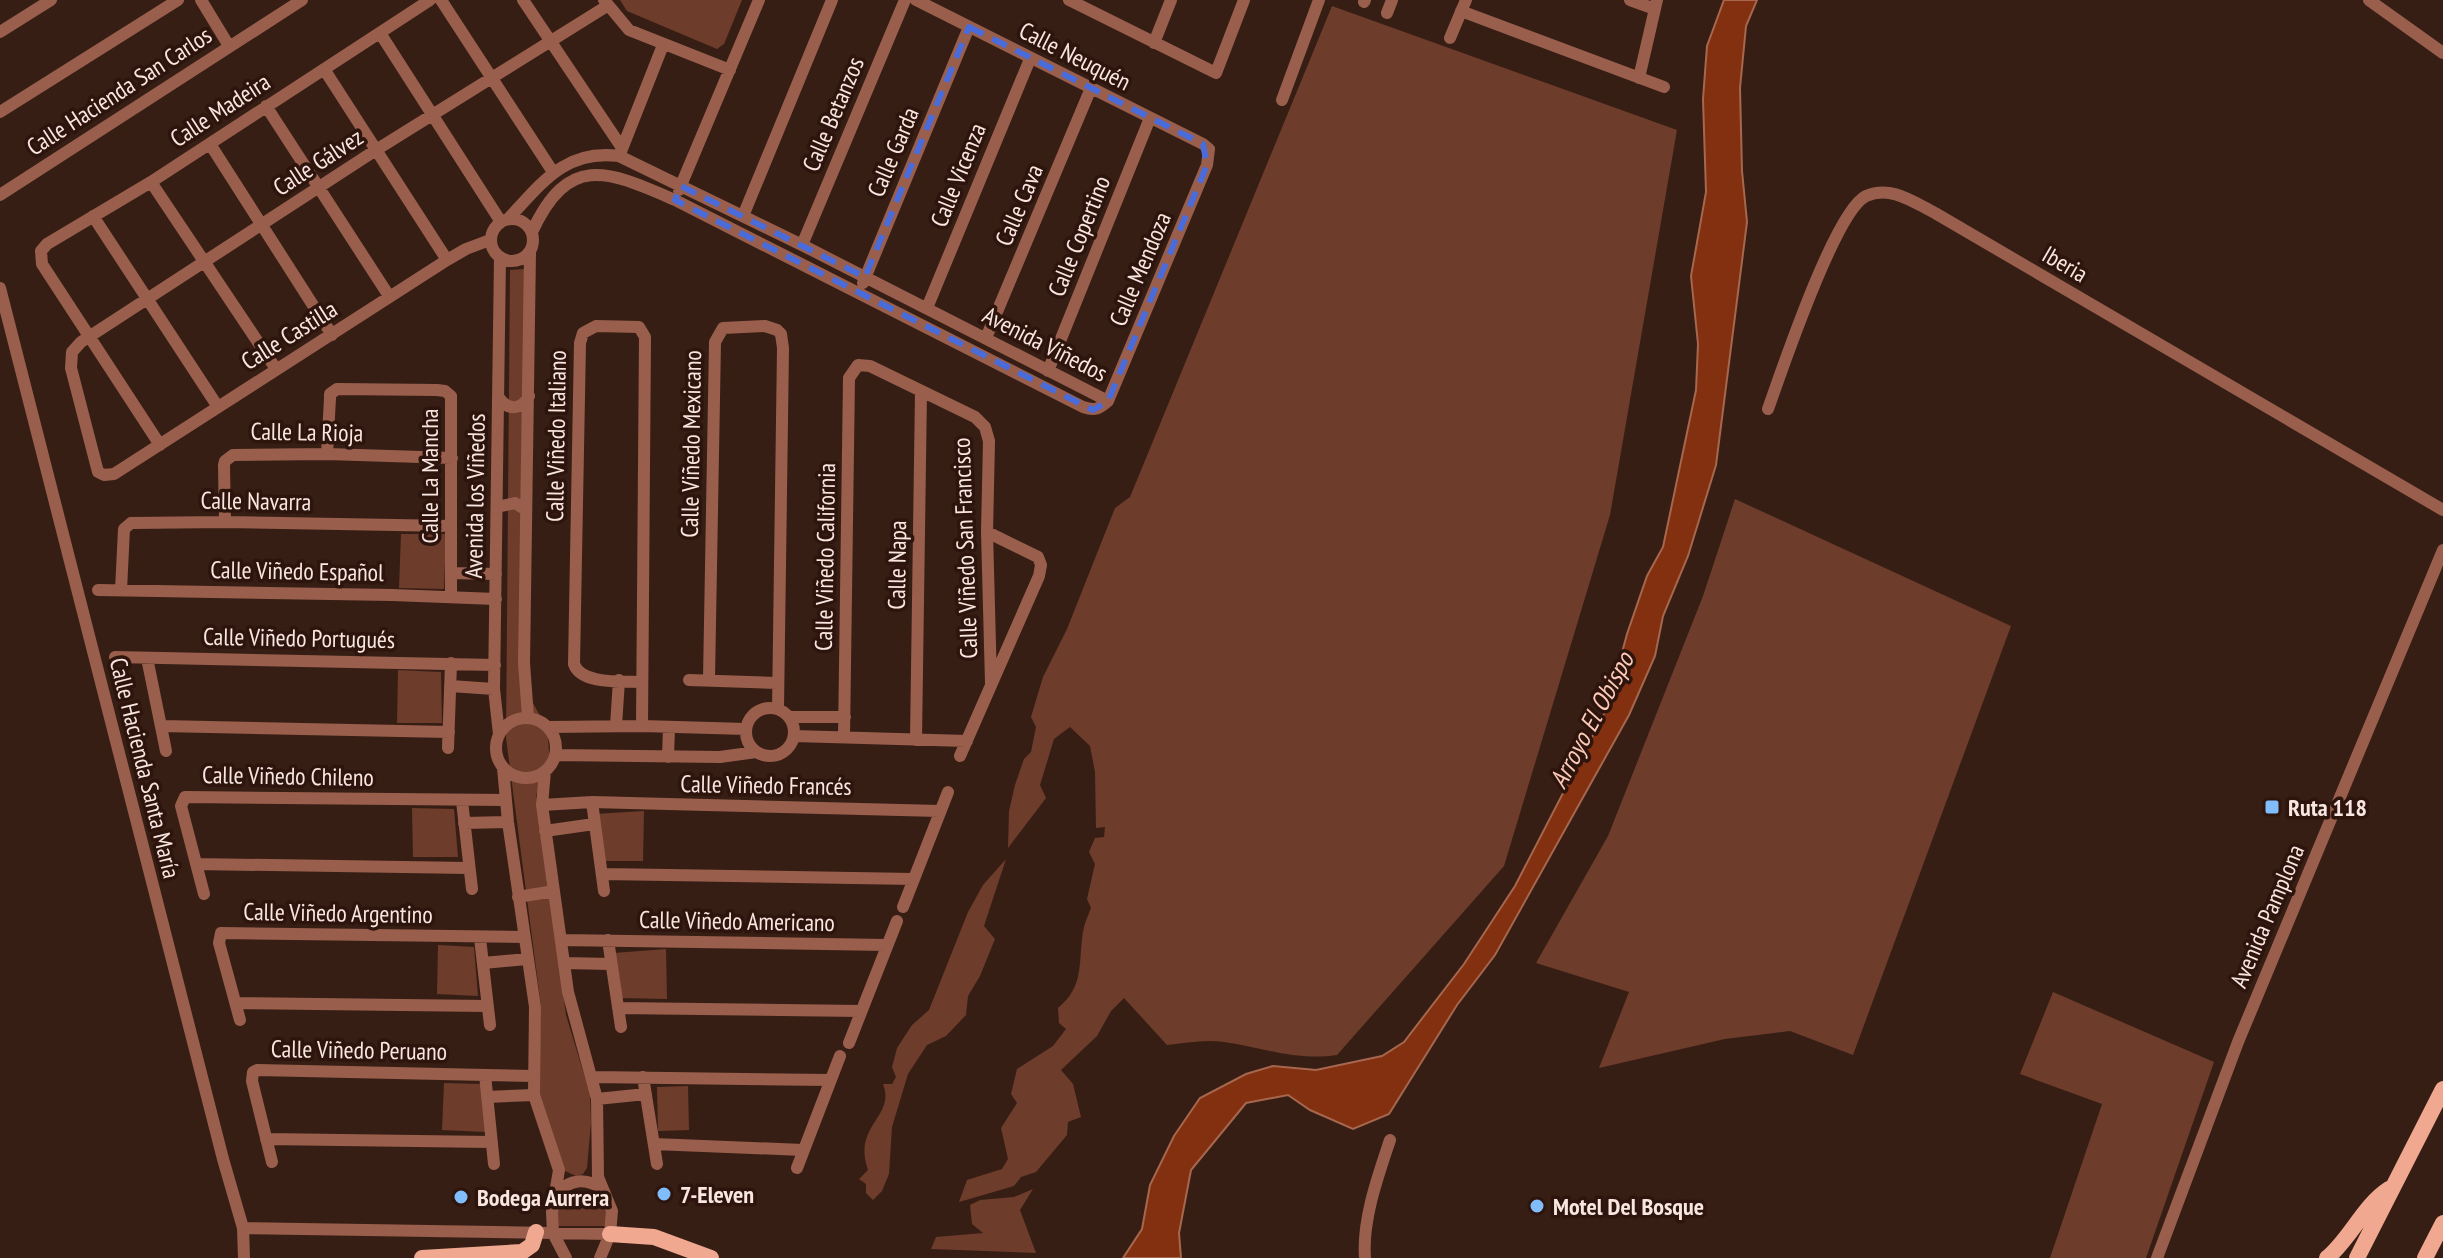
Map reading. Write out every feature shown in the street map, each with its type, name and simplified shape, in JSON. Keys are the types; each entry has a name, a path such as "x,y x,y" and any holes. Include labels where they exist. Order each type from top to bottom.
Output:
{"main road":[{"path":"2357,1258 2443,1089"},
{"path":"2327,1258 2342,1245 2372,1204 2394,1186"},
{"path":"2371,1258 2382,1210"},
{"path":"2427,1257 2443,1223"},
{"path":"422,1258 522,1252 544,1233"},
{"path":"610,1234 654,1237 711,1258"}],"street":[{"path":"0,32 51,0"},
{"path":"0,112 178,0"},
{"path":"201,0 229,46"},
{"name":"Calle Hacienda San Carlos","path":"0,195 302,0"},
{"name":"Calle Madeira","path":"89,336 40,259 44,247 151,182 430,0"},
{"path":"441,0 553,172"},
{"path":"523,0 620,152"},
{"path":"675,200 759,0"},
{"path":"743,216 832,0"},
{"name":"Calle Betanzos","path":"802,245 905,0"},
{"name":"Calle Neuquén","path":"916,0 1203,144 1210,154"},
{"path":"1069,0 1216,73 1244,0"},
{"path":"1095,13 1100,0"},
{"path":"1154,43 1171,0"},
{"path":"1282,100 1319,0"},
{"path":"1387,13 1392,0"},
{"path":"1630,0 1656,5 1639,78"},
{"path":"2369,0 2443,53"},
{"path":"605,3 623,25 643,37 730,70"},
{"name":"Calle Gálvez","path":"114,474 104,475 96,467 71,368 72,352 89,336 551,41 605,3"},
{"path":"1450,38 1464,6 1664,87"},
{"name":"Calle Garda","path":"860,294 969,27"},
{"path":"380,33 504,220"},
{"path":"620,152 663,45"},
{"name":"Calle Vicenza","path":"927,308 1030,59"},
{"path":"324,69 447,260"},
{"name":"Calle Cava","path":"986,338 1091,88"},
{"path":"266,106 389,296"},
{"name":"Calle Copertino","path":"1048,371 1150,118"},
{"path":"210,144 332,335"},
{"path":"530,252 513,262 500,258 495,254 491,233 553,172 585,157 620,152"},
{"name":"Avenida Viñedos","path":"532,232 551,198 562,187 584,176 603,174 622,177 675,200 1083,407 1097,410 1108,401 681,186 620,152"},
{"name":"Calle Mendoza","path":"1108,401 1210,154"},
{"path":"151,182 276,369"},
{"name":"Iberia","path":"1768,409 1830,246 1862,198 1875,193 1893,192 1935,213 2443,510"},
{"path":"93,216 218,407"},
{"path":"504,220 522,221 532,232 533,239 530,252 524,663 528,717"},
{"name":"Calle Castilla","path":"114,474 389,296 466,249 490,240"},
{"name":"Avenida los Viñedos","path":"499,734 494,689 500,258"},
{"name":"Calle Hacienda Santa María","path":"0,288 243,1228 244,1258"},
{"name":"Calle Viñedo Italiano","path":"642,682 583,676 575,670 574,664 580,343 583,333 596,326 639,327 645,337 642,726"},
{"name":"Calle Viñedo Mexicano","path":"709,679 715,342 723,328 765,326 781,334 783,348 777,683 783,713"},
{"path":"89,336 160,445"},
{"name":"Calle Viñedo San Francisco","path":"849,378 858,365 865,365 975,417 985,427 989,441 987,532 991,683"},
{"name":"Calle Viñedo California","path":"844,737 849,378"},
{"name":"Calle La Mancha","path":"327,454 333,391 343,388 437,390 448,393 452,400 451,596"},
{"name":"Calle Napa","path":"916,740 921,392"},
{"path":"499,398 505,406 515,408 529,396"},
{"name":"Calle La Rioja","path":"225,522 224,465 228,457 239,454 327,454 452,458"},
{"path":"497,507 515,503 526,510"},
{"name":"Calle Navarra","path":"121,590 123,535 127,525 142,522 451,526"},
{"path":"960,756 1039,576 1041,565 1036,555 987,532"},
{"name":"Avenida Pamplona","path":"2157,1258 2238,1042 2443,550"},
{"path":"451,573 496,574"},
{"name":"Calle Viñedo Español","path":"98,590 496,599"},
{"name":"Calle Viñedo Portugués","path":"115,657 495,665"},
{"path":"147,658 166,751"},
{"path":"448,748 451,663"},
{"path":"616,726 619,680"},
{"path":"689,680 777,683"},
{"path":"763,682 764,709"},
{"path":"450,686 494,689"},
{"path":"794,736 788,749 776,756 763,755 748,742 746,729 752,716 764,709 845,717"},
{"path":"783,713 794,736"},
{"path":"544,1233 552,1212 559,1170 534,1095 536,1023 503,768 496,752 499,734 514,720 528,717 549,727 556,741 555,755 545,771 542,805 572,1009 597,1099 596,1165 612,1211 610,1234 600,1258"},
{"path":"162,726 449,732"},
{"path":"549,727 746,729"},
{"path":"668,757 669,727"},
{"path":"794,736 967,741"},
{"path":"555,755 720,757 756,752"},
{"path":"503,768 527,778 545,771"},
{"path":"903,907 948,792"},
{"name":"Calle Viñedo Chileno","path":"204,894 181,806 185,797 506,800"},
{"path":"462,801 472,889"},
{"path":"592,802 604,891"},
{"name":"Calle Viñedo Francés","path":"542,805 592,802 940,811"},
{"path":"464,823 508,822"},
{"path":"545,831 594,824"},
{"path":"196,864 469,868"},
{"path":"601,868 914,879"},
{"path":"518,897 554,891"},
{"path":"849,1043 897,921"},
{"name":"Calle Viñedo Argentino","path":"240,1020 219,943 221,933 524,937"},
{"path":"480,938 490,1025"},
{"path":"561,940 608,940"},
{"name":"Calle Viñedo Americano","path":"621,1027 608,940 887,945"},
{"path":"483,963 527,959"},
{"path":"564,963 611,964"},
{"path":"236,1003 487,1006"},
{"path":"618,1008 861,1011"},
{"path":"797,1168 840,1056"},
{"name":"Calle Viñedo Peruano","path":"272,1162 252,1081 257,1070 534,1076"},
{"path":"485,1075 494,1164"},
{"path":"592,1077 830,1080"},
{"path":"643,1077 657,1164"},
{"path":"597,1099 646,1094"},
{"path":"487,1097 534,1095"},
{"path":"266,1139 492,1142"},
{"path":"1365,1258 1364,1244 1376,1185 1390,1140"},
{"path":"654,1144 803,1150"},
{"path":"556,1193 577,1181 590,1182 602,1188"},
{"path":"243,1228 610,1234"},
{"path":"544,1233 566,1258"}],"highlighted area":[{"path":"969,27 1203,144 1207,165 1108,401 1093,410 675,200 681,186 865,277"}],"shaded area":[{"path":"620,0 742,0 724,44 717,49 627,11"},
{"path":"1724,0 1757,0 1746,26 1740,88 1747,222 1716,465 1688,556 1663,616 1655,656 1629,715 1495,955 1457,1005 1389,1114 1353,1129 1310,1110 1288,1095 1246,1103 1191,1170 1179,1233 1181,1258 1123,1258 1142,1229 1150,1185 1174,1136 1200,1098 1246,1074 1273,1066 1316,1070 1382,1056 1404,1042 1464,964 1515,886 1607,708 1647,576 1663,547 1696,390 1698,344 1691,276 1706,192 1703,99 1707,46"},
{"path":"1332,6 1677,130 1610,515 1504,866 1337,1055 1294,1055 1217,1041 1167,1045 1124,998 1111,1011 1097,1036 1061,1070 1073,1084 1081,1117 1068,1122 1067,1135 1036,1172 1021,1177 1014,1186 959,1202 967,1180 1002,1169 1008,1159 1001,1128 1017,1103 1011,1094 1017,1069 1053,1046 1066,1029 1059,1023 1058,1008 1073,991 1079,973 1084,929 1091,908 1087,899 1095,864 1089,852 1095,838 1104,837 1105,827 1096,828 1095,772 1090,746 1070,727 1054,739 1040,785 1046,798 1008,848 1009,811 1024,759 1031,752 1036,727 1031,717 1043,677 1067,629 1115,508 1130,497"},
{"path":"525,269 520,680 547,728 550,762 536,795 566,1015 590,1094 587,1168 583,1174 576,1176 565,1171 543,1113 538,1086 541,1006 506,738 510,270"},
{"path":"1735,499 2011,626 1853,1055 1790,1031 1725,1039 1599,1068 1629,992 1536,963 1608,836 1703,596"},
{"path":"401,534 446,534 444,589 399,588"},
{"path":"398,670 441,672 442,723 397,723"},
{"path":"412,808 454,809 458,857 413,857"},
{"path":"644,811 643,861 602,861 595,814"},
{"path":"1006,859 984,926 995,939 968,996 966,1015 946,1036 927,1045 908,1074 892,1127 889,1174 882,1191 873,1200 866,1193 866,1184 859,1179 868,1170 865,1142 884,1105 883,1084 892,1084 896,1077 892,1067 897,1048 912,1025 929,1010 968,912 983,885"},
{"path":"438,945 474,947 478,996 437,994"},
{"path":"666,949 667,999 620,998 614,953"},
{"path":"2053,992 2214,1062 2146,1258 2050,1258 2102,1104 2020,1074"},
{"path":"444,1083 483,1084 486,1132 442,1130"},
{"path":"688,1086 689,1130 658,1131 657,1087"},
{"path":"1033,1189 1020,1210 1036,1253 931,1249 936,1237 983,1233 972,1224 970,1205 980,1200 1014,1197"},
{"path":"580,1192 594,1196 603,1204 609,1212 606,1226 556,1226 561,1203 568,1196"}],"place":[{"name":"Ruta 118","path":"2272,807"},
{"name":"7-Eleven","path":"664,1194"},
{"name":"Bodega Aurrera","path":"461,1197"},
{"name":"Motel Del Bosque","path":"1537,1206"}],"water label":[{"name":"Arroyo El Obispo","path":"1591,720"}]}
